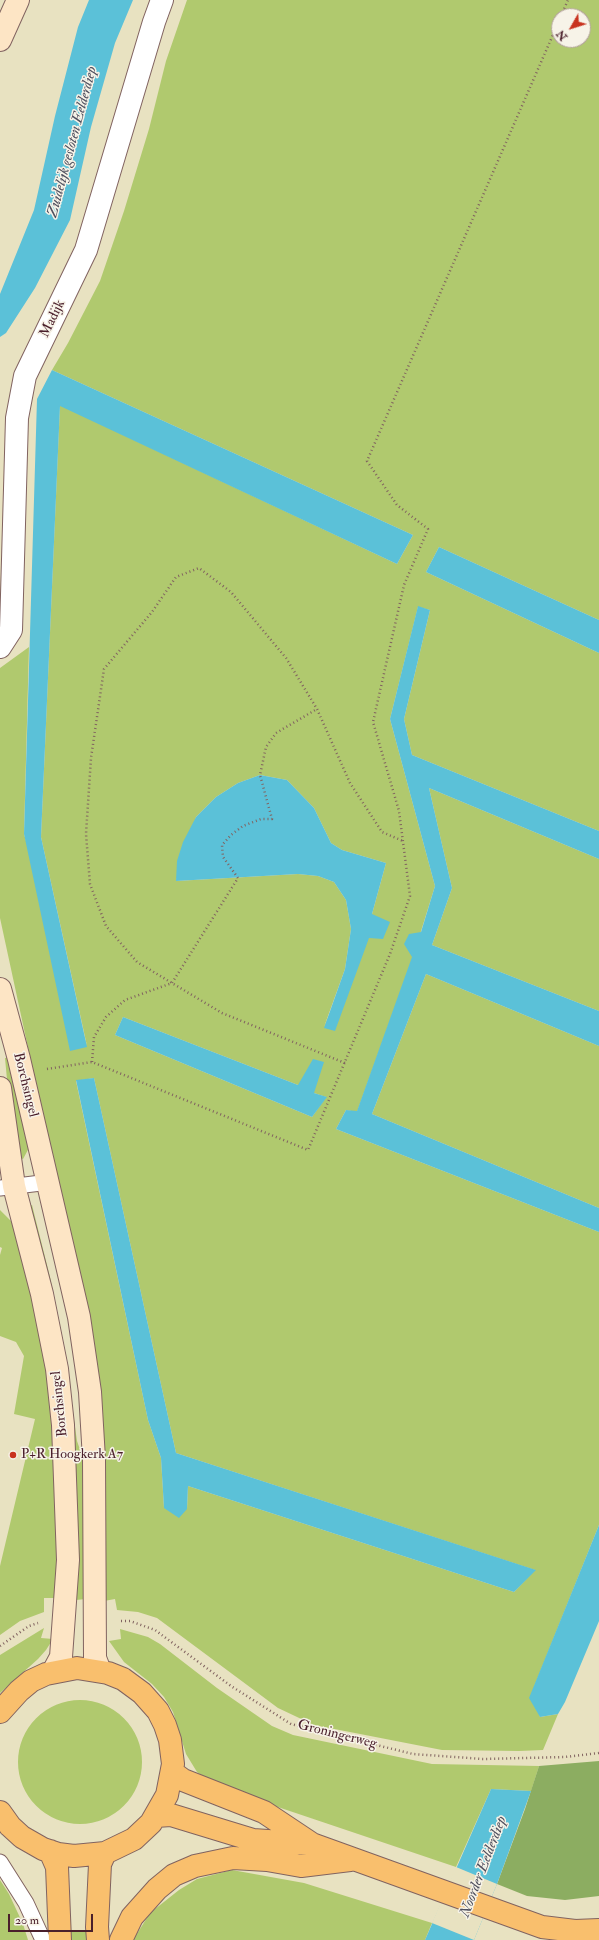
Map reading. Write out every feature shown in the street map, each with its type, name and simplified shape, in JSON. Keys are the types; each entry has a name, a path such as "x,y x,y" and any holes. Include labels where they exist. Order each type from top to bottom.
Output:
{"main road":[{"path":"0,40 18,0"},
{"name":"Borchsingel","path":"0,989 49,1182 79,1317 90,1392 94,1459 95,1658 100,1671"},
{"name":"Borchsingel","path":"0,1088 7,1187 42,1294 58,1377 66,1482 68,1560 61,1619 62,1657 53,1672"},
{"path":"0,1712 12,1696 24,1686 53,1672 77,1668 100,1671 116,1676 130,1683 142,1693 158,1711 170,1740 172,1772 167,1795 156,1816 146,1828 134,1839 105,1852 74,1856 50,1851 22,1837 10,1826 0,1812"},
{"path":"172,1772 183,1780 264,1812 312,1844 354,1860 542,1927 574,1931 599,1930"},
{"path":"156,1816 171,1815 252,1840 312,1844"},
{"path":"50,1851 57,1867 60,1940"},
{"path":"98,1940 97,1927 100,1864 105,1852"},
{"path":"121,1940 132,1916 157,1889 174,1875 195,1866 233,1858 267,1860 301,1866 354,1860"}],"street":[{"name":"Madijk","path":"0,646 11,630 18,418 25,376 86,250 154,22 162,0"}],"lane":[{"path":"7,1187 49,1182"},
{"path":"0,1862 26,1903 43,1940"}],"path":[{"path":"41,1070 92,1062 308,1150 390,954 410,896 399,811 373,722 404,585 428,530 397,504 367,461 551,39"},
{"path":"344,1063 222,1013 138,962 106,926 90,884 86,834 90,766 104,669 152,612 176,577 199,568 230,592 241,604 286,658 317,709 354,789 382,832 403,841"},
{"path":"92,1062 94,1038 106,1017 126,1000 172,983 238,878 223,857 222,845 231,835 243,826 261,820 272,819 260,775 266,747 276,733 317,709"},
{"path":"0,1646 28,1626 42,1621 61,1619"},
{"name":"Groningerweg","path":"95,1620 130,1622 155,1630 243,1694 291,1724 413,1754 483,1759 565,1757 599,1753"}],"green space":[{"path":"187,0 599,0 599,620 439,547 426,572 599,653 599,831 412,755 404,719 430,610 418,607 390,719 435,886 413,957 357,1112 346,1110 336,1129 599,1232 599,1525 534,1687 540,1717 558,1714 543,1750 442,1750 314,1725 278,1708 157,1618 138,1612 117,1610 115,1599 104,1601 104,1559 46,1131 0,918 0,668 29,647 24,834 87,1046 41,837 60,405 397,564 413,535 52,370 68,343 100,281 124,211 149,129 166,61","holes":["260,775 287,780 314,808 331,843 342,850 386,863 372,914 324,1027 345,969 351,929 346,900 334,882 318,876 298,874 176,881 196,817 216,797 238,783","123,1017 298,1085 326,1097 312,1117 115,1035","94,1078 176,1453 535,1570 514,1592 188,1486 187,1509 164,1508 161,1458 148,1420 76,1081"]},
{"path":"429,788 599,859 599,1011 432,945 452,888"},
{"path":"426,974 599,1046 599,1208 372,1114"},
{"path":"11,1057 29,1148 23,1159 20,1158 8,1090 5,1058"},
{"path":"32,1205 50,1277 63,1342 77,1441 85,1464 86,1599 76,1600 29,1206"},
{"path":"0,1210 11,1221 15,1229 32,1295 49,1386 55,1439 56,1598 44,1598 44,1612 20,1621 0,1635 0,1566 35,1419 14,1414 24,1356 16,1342 0,1336 0,1255 2,1248 0,1247"},
{"path":"44,1628 41,1638 53,1639 46,1650 0,1693 0,1655"},
{"path":"120,1629 148,1637 160,1644 217,1688 272,1726 293,1735 432,1764 539,1766 531,1791 491,1789 456,1867 263,1802 205,1778 197,1772 186,1754 173,1712 164,1697 152,1684 124,1662 109,1641 121,1639"},
{"path":"80,1700 104,1704 115,1710 124,1718 132,1727 138,1738 142,1762 138,1786 132,1797 124,1806 115,1814 104,1820 80,1824 56,1820 45,1814 36,1806 28,1797 22,1786 18,1762 22,1738 28,1727 36,1718 45,1710 56,1704"},
{"path":"599,1761 599,1896 565,1900 527,1896 497,1884 525,1809 539,1766"},
{"path":"232,1870 304,1883 432,1923 425,1940 133,1940 150,1913 179,1890 197,1879"},
{"path":"0,1880 9,1894 23,1924 28,1940 0,1940"},
{"path":"66,1931 88,1931 88,1940 67,1940"}],"water":[{"name":"Zuidelijk gesloten Eelderdiep","path":"89,0 133,0 115,43 91,127 70,220 35,288 6,333 0,337 0,294 34,210 55,116 78,27"},
{"path":"52,370 413,535 397,564 60,406 41,837 87,1047 70,1051 24,834 37,399"},
{"path":"439,547 599,620 599,653 426,572"},
{"path":"418,606 430,610 404,719 412,755 599,831 599,859 429,788 452,888 432,945 599,1011 599,1046 426,974 372,1114 599,1208 599,1232 336,1129 346,1110 357,1111 412,957 404,944 409,934 421,932 435,886 390,719"},
{"path":"260,775 287,780 314,808 331,843 342,850 386,863 372,914 390,922 383,939 369,938 335,1031 324,1028 345,969 351,929 346,900 334,882 318,876 298,874 176,881 177,861 183,842 196,817 216,797 238,783"},
{"path":"123,1017 298,1085 313,1059 324,1062 314,1093 327,1097 312,1117 115,1035"},
{"path":"94,1078 176,1453 536,1570 514,1592 188,1486 187,1509 179,1518 164,1508 161,1458 148,1420 76,1080"},
{"path":"599,1525 599,1621 565,1702 558,1714 540,1717 529,1698"},
{"name":"Noorder Eelderdiep","path":"491,1789 531,1791 497,1884 474,1940 425,1940"}],"pier":[{"path":"456,1867 497,1884 474,1940 432,1923"}],"place":[{"name":"P+R Hoogkerk A7","path":"13,1455"}]}
